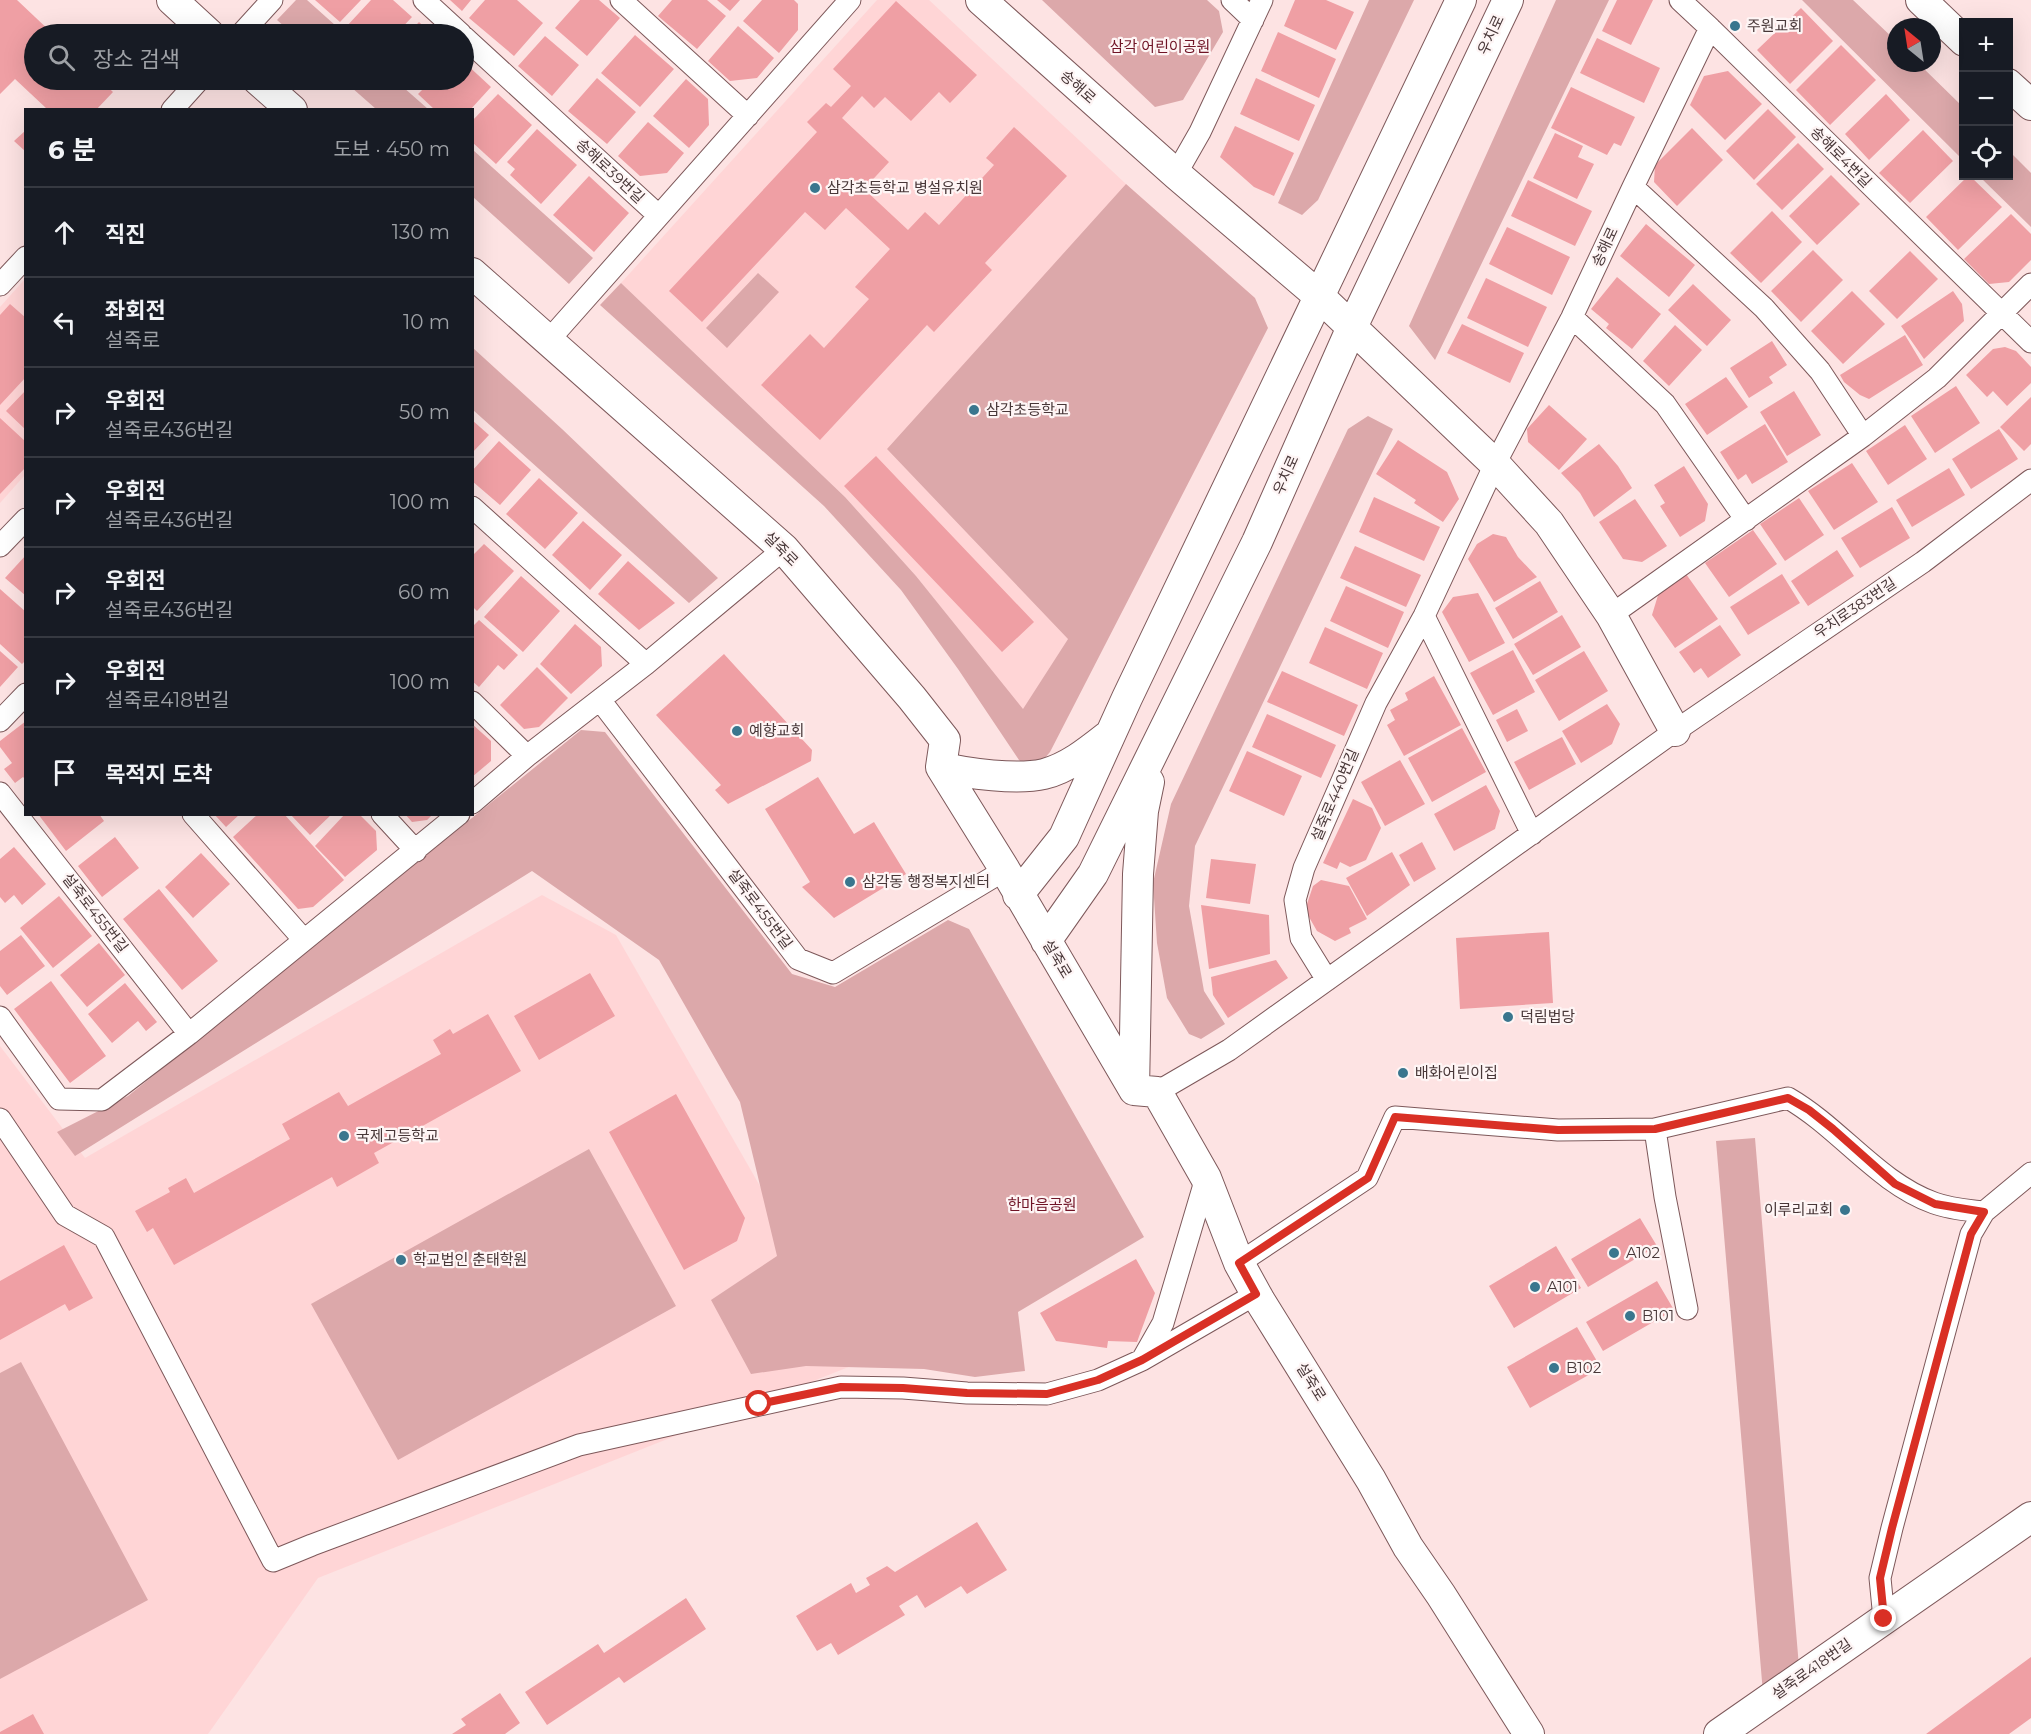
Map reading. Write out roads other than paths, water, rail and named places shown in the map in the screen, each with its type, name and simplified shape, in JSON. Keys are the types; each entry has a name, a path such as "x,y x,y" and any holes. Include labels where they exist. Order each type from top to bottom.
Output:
{"street":[{"path":"172,0 198,24"},
{"path":"250,24 272,0"},
{"name":"송해로39번길","path":"424,0 449,24"},
{"path":"621,0 748,116"},
{"name":"송해로","path":"981,0 1176,174 1319,296 1495,464 1549,523 1611,615 1675,731"},
{"path":"1232,0 1253,20"},
{"path":"1176,174 1200,132 1262,0"},
{"path":"1011,882 1064,837 1461,0"},
{"name":"우치로","path":"1046,941 1093,874 1257,542 1352,327 1508,0"},
{"name":"송해로4번길","path":"1680,0 2031,342"},
{"path":"1921,0 1959,35"},
{"name":"송해로39번길","path":"474,47 658,215 748,116 837,5"},
{"name":"송해로","path":"1495,464 1572,317 1710,28"},
{"path":"2013,89 2031,105"},
{"path":"174,108 190,90"},
{"path":"269,90 290,108"},
{"path":"1633,187 1764,309 1820,371 1863,436"},
{"path":"548,341 658,215"},
{"path":"0,285 24,258"},
{"name":"설죽로","path":"474,275 784,549 912,698 945,740 941,767 1046,941 1206,1178 1239,1263 1256,1294 1371,1480 1408,1547 1529,1734"},
{"path":"1611,615 1863,436 1937,378 2031,284"},
{"path":"1572,317 1665,404 1746,520"},
{"name":"설죽로440번길","path":"1327,980 1301,938 1294,900 1304,868 1376,703 1424,616 1495,464"},
{"name":"우치로383번길","path":"1675,731 1923,562 2031,480"},
{"path":"474,509 646,664"},
{"path":"0,546 24,521"},
{"path":"474,801 527,756 646,664 784,549"},
{"path":"1424,616 1532,834"},
{"path":"0,721 24,696"},
{"name":"설죽로455번길","path":"600,700 798,959 833,973 1011,882"},
{"path":"474,704 527,756"},
{"path":"1156,746 1143,811 1138,873 1146,1091 1229,1050 1675,731"},
{"path":"941,767 965,774 1044,774 1080,758 1111,735"},
{"name":"설죽로455번길","path":"0,793 189,1034"},
{"path":"195,816 304,940"},
{"path":"384,816 416,851"},
{"path":"0,1017 59,1099 102,1100 189,1034 457,816"},
{"path":"1239,1263 1368,1178 1395,1117 1558,1130 1655,1129 1788,1098 1809,1110 1833,1129 1895,1184 1935,1204 1984,1212"},
{"path":"0,1119 65,1215 104,1237 273,1561 579,1445 841,1387 1047,1394 1098,1380 1142,1360 1256,1294"},
{"path":"1655,1129 1665,1197 1687,1309"},
{"path":"1884,1619 1880,1578 1971,1234 1984,1212 2031,1173"},
{"path":"1142,1360 1163,1323 1206,1178"},
{"name":"설죽로418번길","path":"1719,1734 2031,1517"}],"place":[{"name":"주원교회","path":"1735,26"},
{"name":"삼각초등학교 병설유치원","path":"815,188"},
{"name":"삼각초등학교","path":"974,410"},
{"name":"예향교회","path":"737,731"},
{"name":"삼각동 행정복지센터","path":"850,882"},
{"name":"덕림법당","path":"1508,1017"},
{"name":"배화어린이집","path":"1403,1073"},
{"name":"국제고등학교","path":"344,1136"},
{"name":"이루리교회","path":"1845,1210"},
{"name":"A102","path":"1614,1253"},
{"name":"학교법인 춘태학원","path":"401,1260"},
{"name":"A101","path":"1535,1287"},
{"name":"B101","path":"1630,1316"},
{"name":"B102","path":"1554,1368"}],"park label":[{"name":"삼각 어린이공원","path":"1160,47"},
{"name":"한마음공원","path":"1042,1205"}]}
